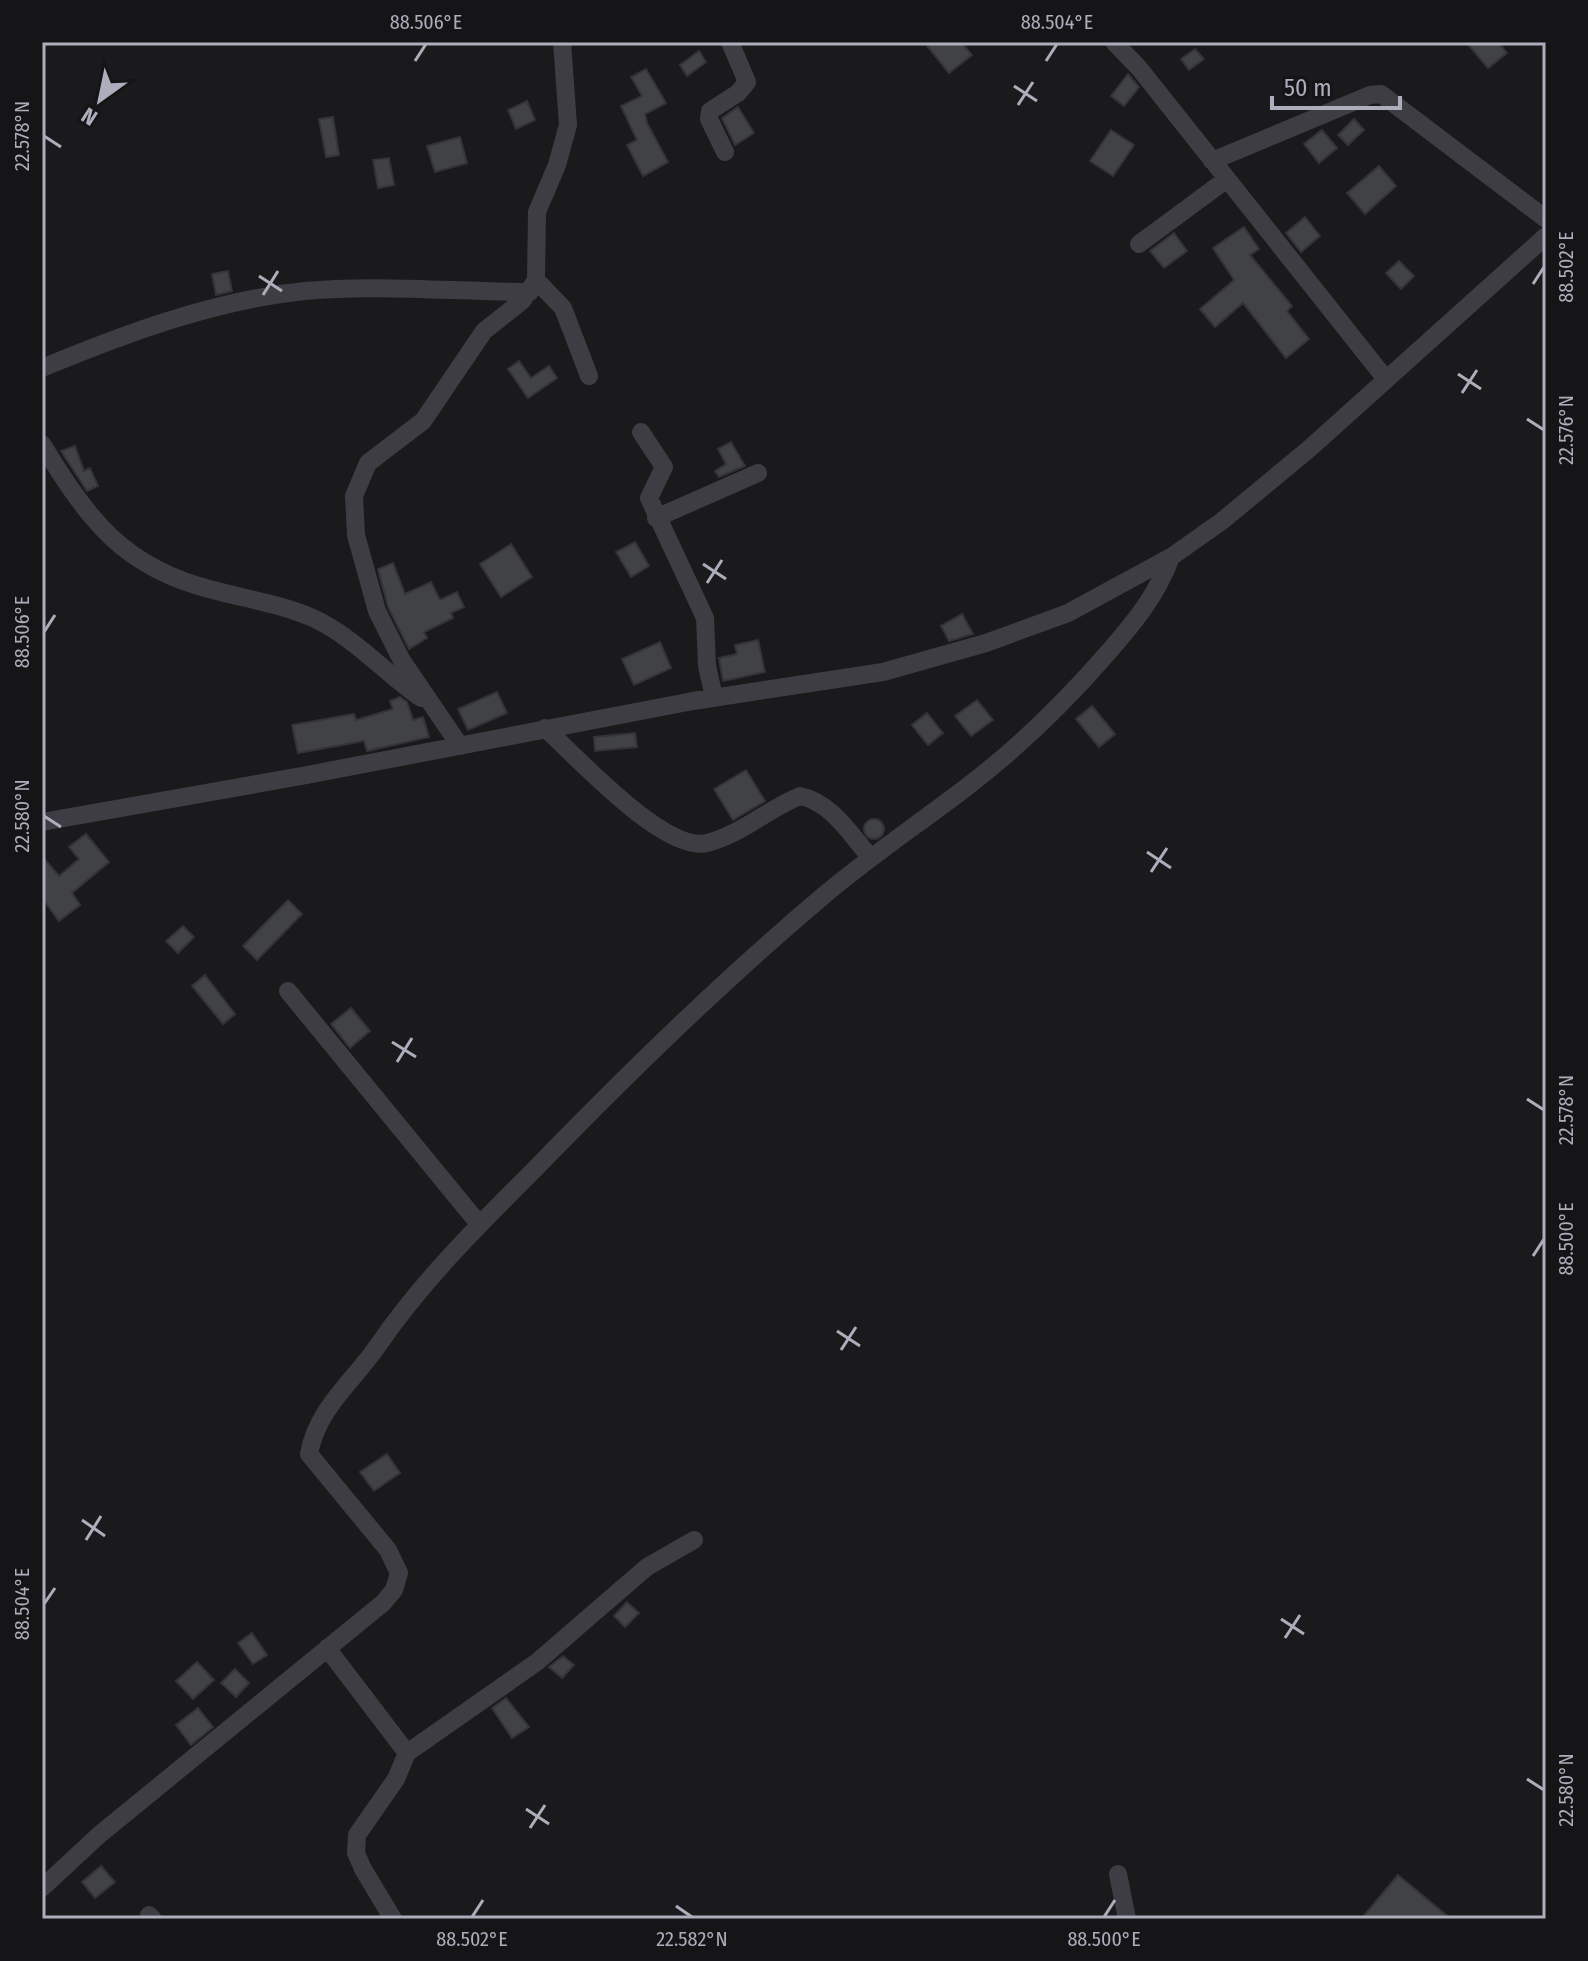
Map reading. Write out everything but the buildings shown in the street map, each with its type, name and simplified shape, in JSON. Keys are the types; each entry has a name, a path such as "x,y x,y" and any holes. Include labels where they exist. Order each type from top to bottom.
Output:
{"street":[{"path":"460,746 401,659 377,611 356,535 354,496 368,463 423,421 484,331 533,286 537,212 557,165 568,125 562,42"},
{"path":"725,152 709,119 710,111 738,93 747,82 730,42"},
{"path":"1114,42 1139,68 1385,378"},
{"path":"1212,161 1370,95 1381,94 1546,219"},
{"path":"1139,244 1227,179"},
{"path":"42,822 714,697 883,672 927,661 1068,613 1171,557 1268,484 1546,236"},
{"path":"42,368 149,325 295,292 533,286 563,308 589,376"},
{"path":"641,432 664,467 649,498 705,618 707,666 714,697"},
{"path":"42,444 77,502 95,524 135,559 178,581 276,605 314,619 350,640 434,706"},
{"path":"656,518 758,473"},
{"path":"42,1888 99,1835 383,1603 394,1590 399,1573 388,1550 309,1454 312,1435 327,1408 369,1359 401,1313 479,1224 729,978 871,858 969,786 1050,715 1142,614 1159,588 1171,557"},
{"path":"545,728 649,821 690,843 702,844 724,838 800,796 813,799 828,810 871,858"},
{"path":"288,991 479,1224"},
{"path":"393,1919 356,1853 357,1835 396,1779 407,1753 537,1662 647,1567 694,1540"},
{"path":"327,1648 407,1753"},
{"path":"1118,1874 1127,1919"}]}
